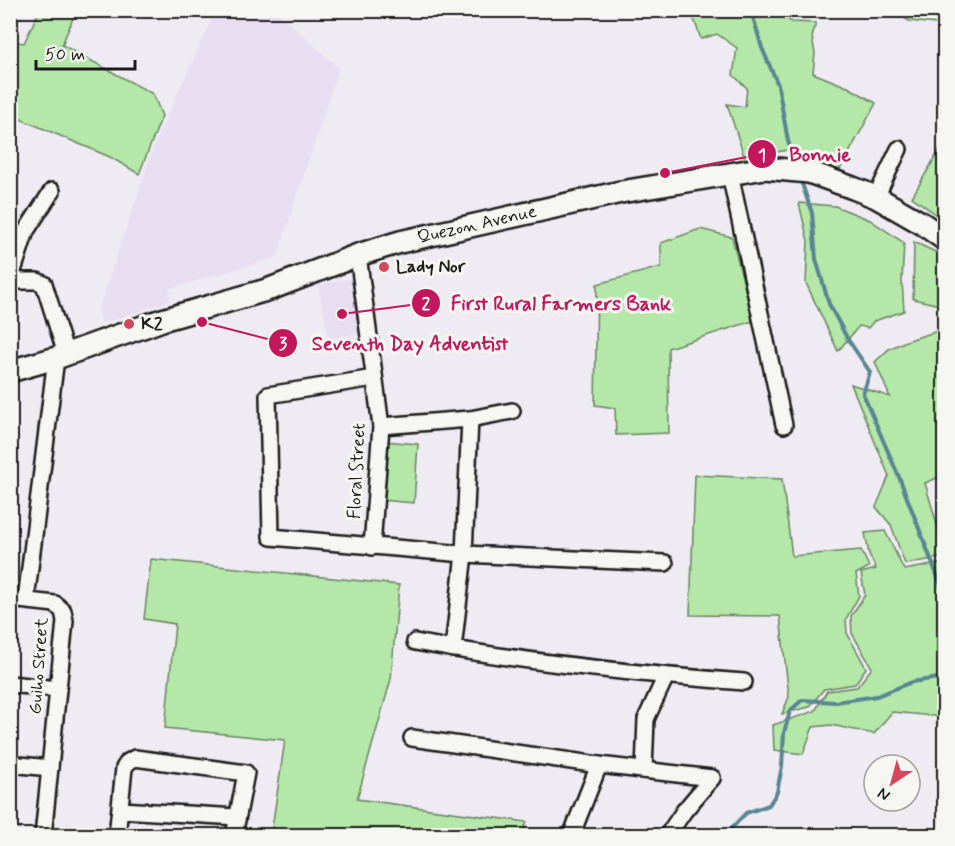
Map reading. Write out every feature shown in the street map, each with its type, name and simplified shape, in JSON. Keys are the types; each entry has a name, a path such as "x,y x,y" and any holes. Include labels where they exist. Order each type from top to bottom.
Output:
{"main road":[{"name":"Quezon Avenue","path":"10,371 61,356 162,320 270,290 358,255 400,242 609,195 765,168 809,172 876,197 945,239"}],"street":[{"path":"876,197 899,149"},
{"path":"730,174 784,425"},
{"path":"18,599 61,356 44,285 37,281 18,281 14,278 13,271 26,231 52,191"},
{"name":"Floral Street","path":"358,255 381,426 372,546"},
{"path":"374,378 268,395 271,537 464,554 665,562"},
{"path":"381,426 470,419 512,411"},
{"path":"453,650 464,554 470,419"},
{"name":"Guiho Street","path":"18,599 55,604 63,611 65,621 43,836"},
{"path":"415,642 453,650 666,676 744,682"},
{"path":"644,770 646,718 666,676"},
{"path":"10,684 58,689"},
{"path":"412,738 599,765 712,778 684,811 667,836"},
{"path":"117,836 124,768 135,758 246,773 234,836"},
{"path":"10,764 50,768"},
{"path":"571,836 599,765"},
{"path":"121,810 237,817"}],"shaded area":[{"path":"216,11 276,11 339,68 277,257 169,289 171,300 102,324 98,310 157,138"},
{"path":"352,278 363,332 329,339 318,285"}],"green space":[{"path":"39,11 76,11 62,45 153,94 162,116 139,174 110,157 11,115 11,41 24,43"},
{"path":"691,11 774,11 792,22 816,23 812,37 815,53 813,73 850,88 876,103 837,175 787,150 745,159 727,104 745,107 747,88 733,75 737,48 717,34 701,39"},
{"path":"893,11 944,11 944,25 909,21"},
{"path":"944,142 944,220 912,197"},
{"path":"799,203 835,206 870,220 904,243 902,281 904,311 874,321 868,328 859,326 838,351 806,283 808,241"},
{"path":"700,229 732,237 753,321 668,348 669,433 616,435 615,408 595,405 597,284 661,267 661,243"},
{"path":"914,242 944,256 944,306 913,299"},
{"path":"944,329 944,475 925,483 944,549 944,557 905,564 891,525 876,507 889,476 851,384 890,397 875,362 889,349"},
{"path":"384,441 418,444 414,503 381,500"},
{"path":"695,475 782,479 792,556 861,550 869,567 856,574 859,596 846,619 847,633 866,668 855,684 824,689 809,707 782,714 789,697 780,616 690,615"},
{"path":"885,531 904,570 944,563 944,717 892,712 874,734 831,725 813,727 803,754 774,750 773,725 815,711 827,691 857,687 872,668 852,633 851,616 865,595 861,573 876,569 869,554 865,533"},
{"path":"151,559 399,585 391,679 357,799 527,822 522,835 271,835 285,740 165,728 175,624 144,619"}],"waterway":[{"path":"751,10 762,48 778,85 788,141 796,165"},
{"path":"800,178 812,213 816,259 829,304 847,338 870,372 863,394 899,477 944,593"},
{"path":"724,836 746,813 769,805 777,792 782,766 784,733 790,711 802,700 836,702 877,696 912,682 944,677"}],"place":[{"name":"Bonnie","path":"665,173"},
{"name":"Lady Nor","path":"384,267"},
{"name":"First Rural Farmers Bank","path":"342,314"},
{"name":"Seventh Day Adventist","path":"202,322"},
{"name":"K2","path":"129,324"}]}
